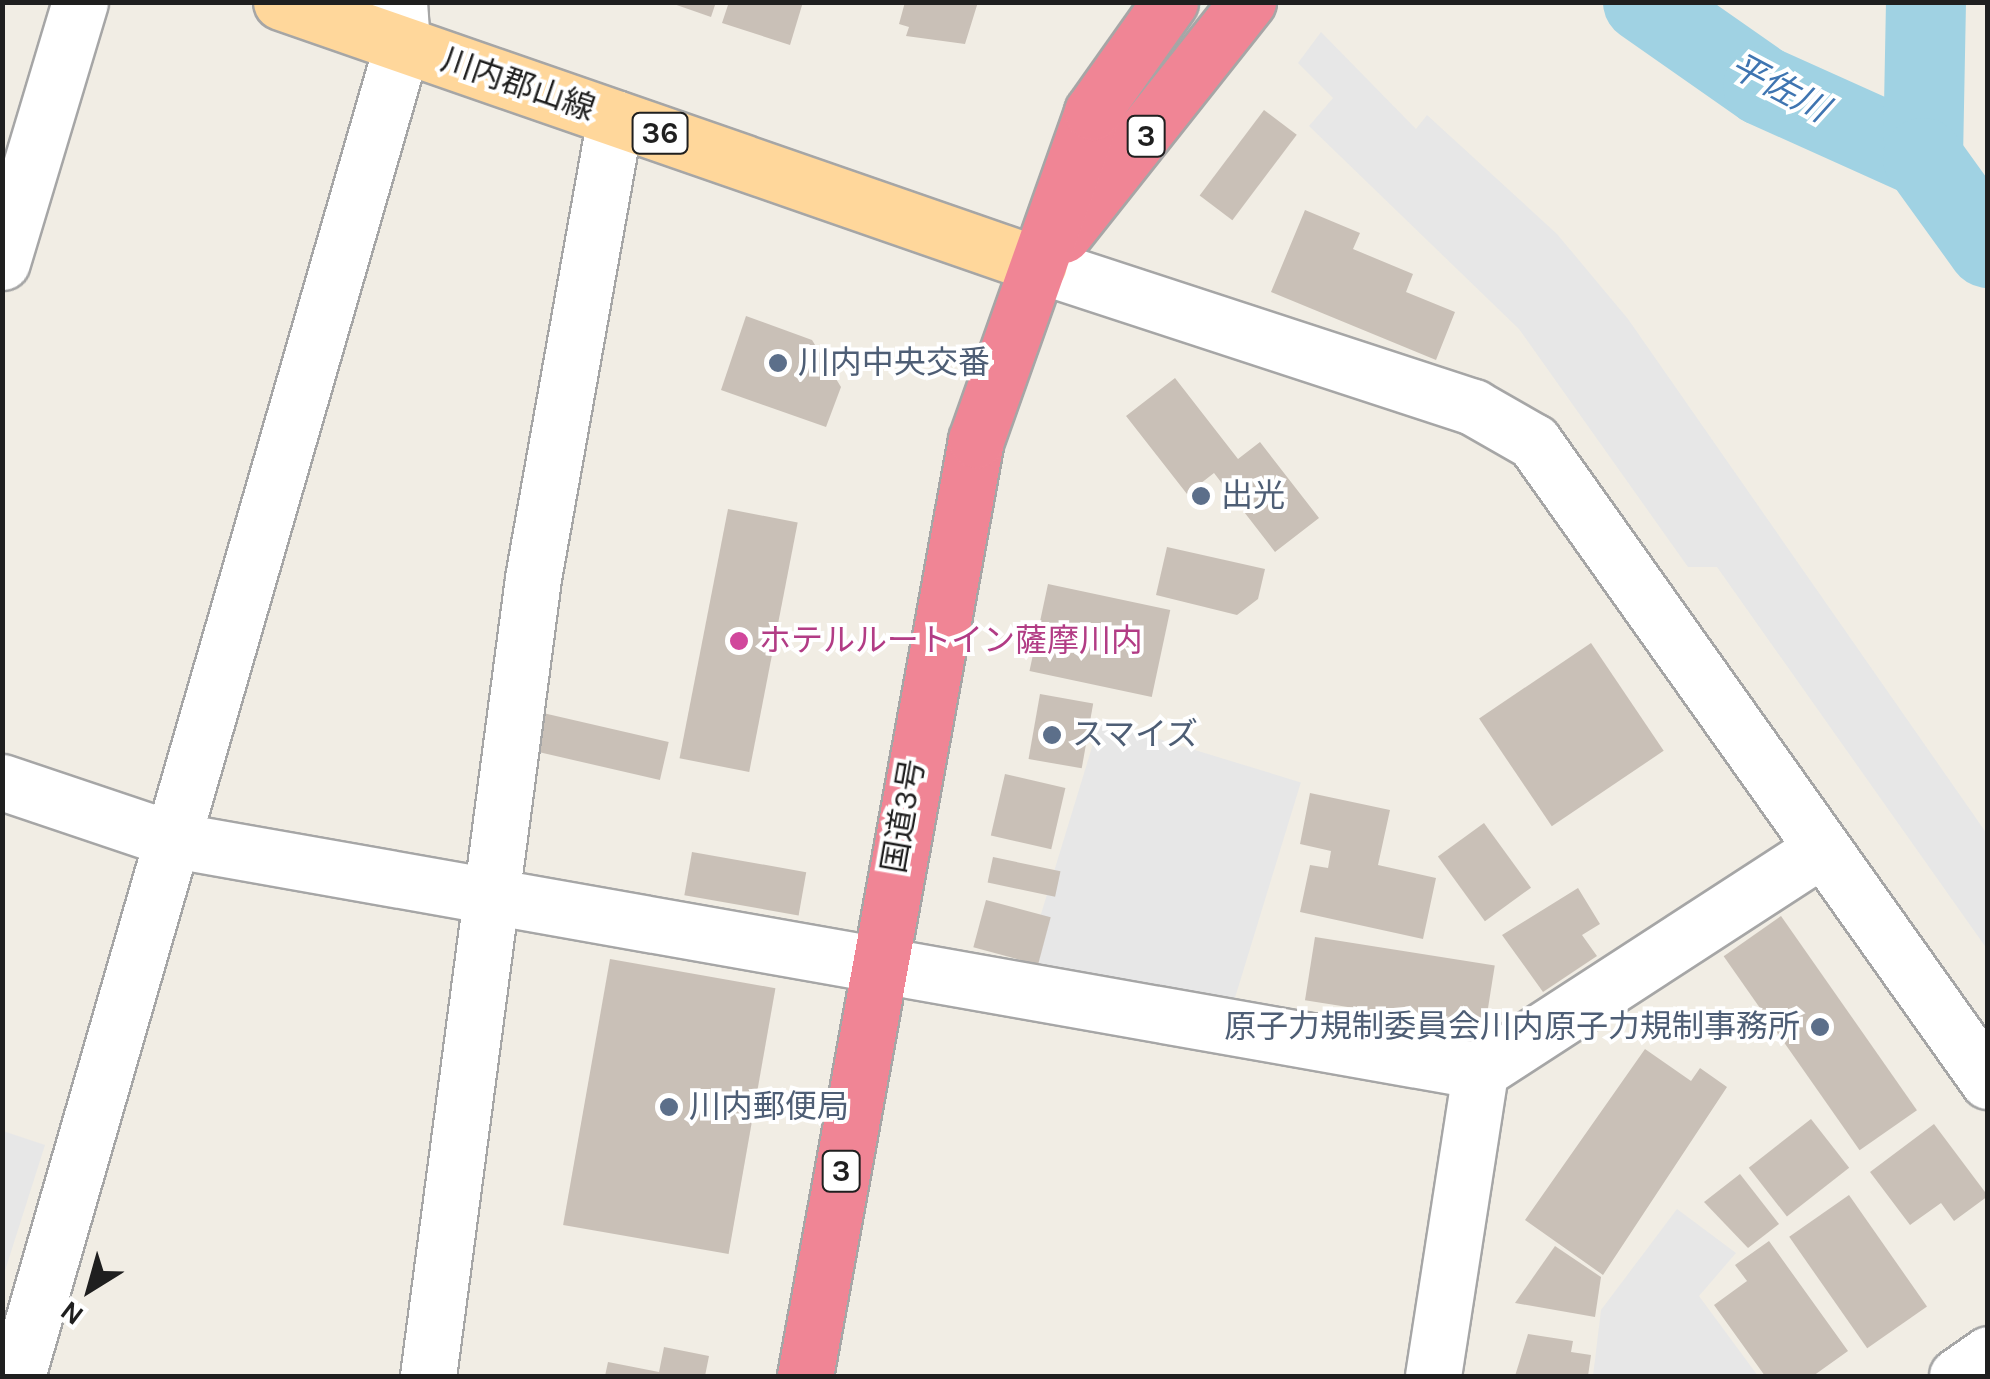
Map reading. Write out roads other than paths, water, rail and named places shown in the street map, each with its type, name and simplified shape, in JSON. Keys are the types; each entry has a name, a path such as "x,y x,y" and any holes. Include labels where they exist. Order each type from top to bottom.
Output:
{"highway":[{"name":"国道3号","path":"805,1376 954,530 1001,359 1092,112 1170,2"},
{"name":"国道3号","path":"1039,264 1248,2"}],"main road":[{"name":"川内郡山線","path":"281,2 400,24 616,118 1039,264"}],"street":[{"path":"2,262 80,2"},
{"path":"16,1376 174,840 400,24"},
{"path":"428,1376 533,578 616,118"},
{"path":"1039,264 1473,408 1534,442 1819,852 1988,1081"},
{"path":"2,782 174,840 1480,1071 1819,852"},
{"path":"1433,1376 1480,1071"},
{"path":"1957,1376 1988,1354"}],"waterway":[{"name":"平佐川","path":"1643,2 1763,86 1923,158"},
{"path":"1926,2 1923,158 1988,248"}],"place":[{"name":"川内中央交番","path":"778,363"},
{"name":"出光","path":"1201,496"},
{"name":"ホテルルートイン薩摩川内","path":"739,641"},
{"name":"スマイズ","path":"1052,735"},
{"name":"原子力規制委員会川内原子力規制事務所","path":"1820,1027"},
{"name":"川内郵便局","path":"669,1107"}]}
